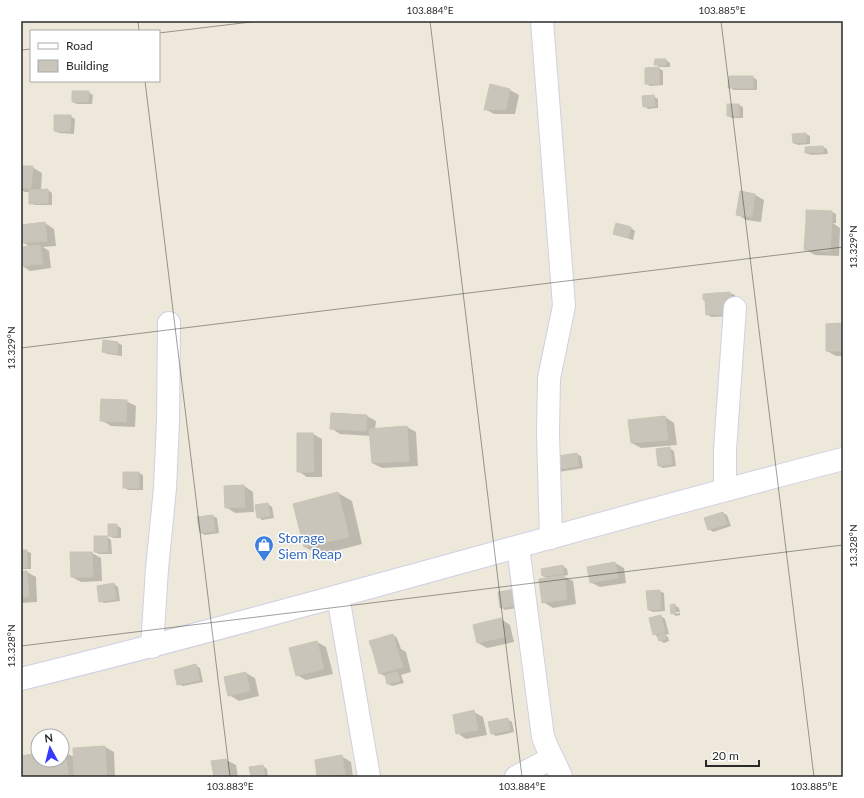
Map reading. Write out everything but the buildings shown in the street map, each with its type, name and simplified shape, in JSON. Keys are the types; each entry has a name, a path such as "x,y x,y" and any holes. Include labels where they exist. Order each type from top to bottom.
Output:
{"street":[{"path":"542,21 564,306 549,378 548,434 551,538"},
{"path":"725,490 725,450 735,308"},
{"path":"152,647 157,569 165,488 168,422 169,323"},
{"path":"21,679 152,647 843,459"},
{"path":"518,547 543,738 547,750 561,777"},
{"path":"338,596 369,777"},
{"path":"516,777 552,758"}],"place":[{"name":"Storage Siem Reap","path":"264,562"}]}
